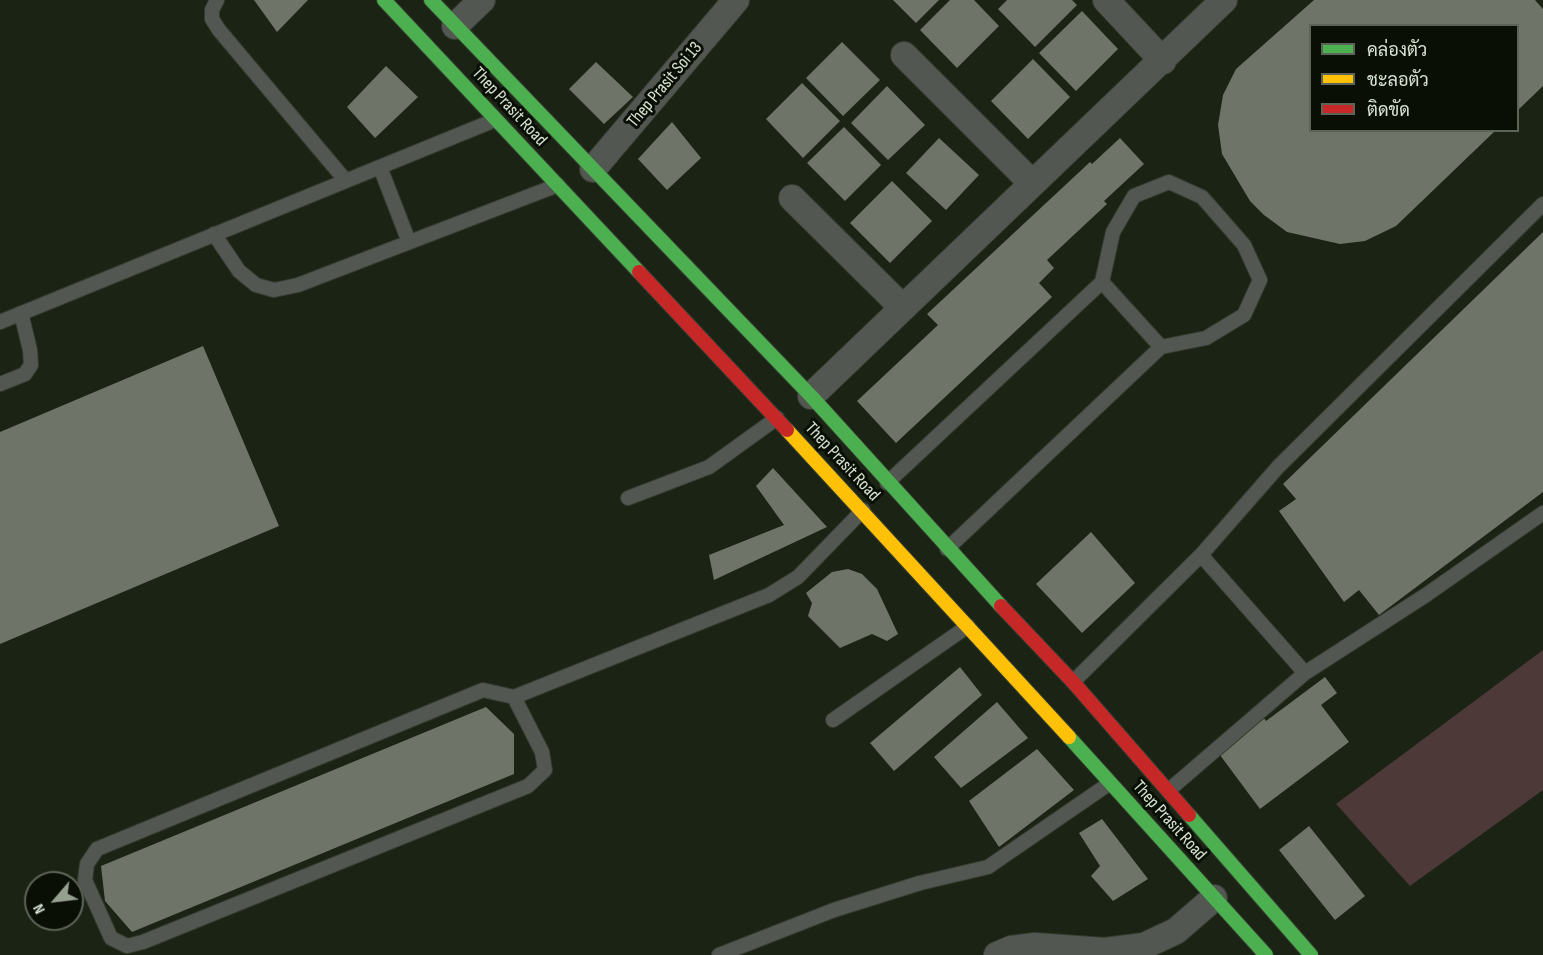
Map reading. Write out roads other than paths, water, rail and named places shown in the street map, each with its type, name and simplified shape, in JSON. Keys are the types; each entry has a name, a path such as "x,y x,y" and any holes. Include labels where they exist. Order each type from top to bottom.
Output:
{"main road":[{"name":"Thep Prasit Road","path":"384,0 863,510 1266,955"},
{"name":"Thep Prasit Road","path":"431,0 811,396 947,549 1073,682 1311,955"}],"street":[{"path":"455,26 482,0"},
{"name":"Thep Prasit Soi 13","path":"593,169 736,0"},
{"path":"1106,0 1163,61"},
{"path":"811,396 1032,183 1163,61 1224,0"},
{"path":"904,55 1032,183"},
{"path":"792,198 902,307"},
{"path":"997,955 1011,949 1035,946 1105,951 1144,946 1176,931 1214,898"}],"lane":[{"path":"217,0 212,10 212,19 219,30 346,181"},
{"path":"0,322 496,119"},
{"path":"380,167 409,242"},
{"path":"887,483 1102,282 1113,232 1134,196 1169,182 1202,197 1244,245 1260,280 1244,315 1206,338 1161,347 947,549"},
{"path":"214,234 239,271 256,285 274,290 298,285 558,185"},
{"path":"1073,682 1201,555 1278,467 1543,204"},
{"path":"1102,282 1161,347"},
{"path":"0,384 25,374 30,365 30,350 21,313"},
{"path":"628,498 709,467 777,418"},
{"path":"514,697 542,752 545,770 528,786 143,942 127,946 111,938 86,880 87,864 97,849 483,690 514,697 770,595 798,577 863,510"},
{"path":"1169,790 1305,673 1426,595 1543,513"},
{"path":"1201,555 1305,673"},
{"path":"833,720 969,626"},
{"path":"719,955 834,910 920,883 988,867 1110,783"}]}
